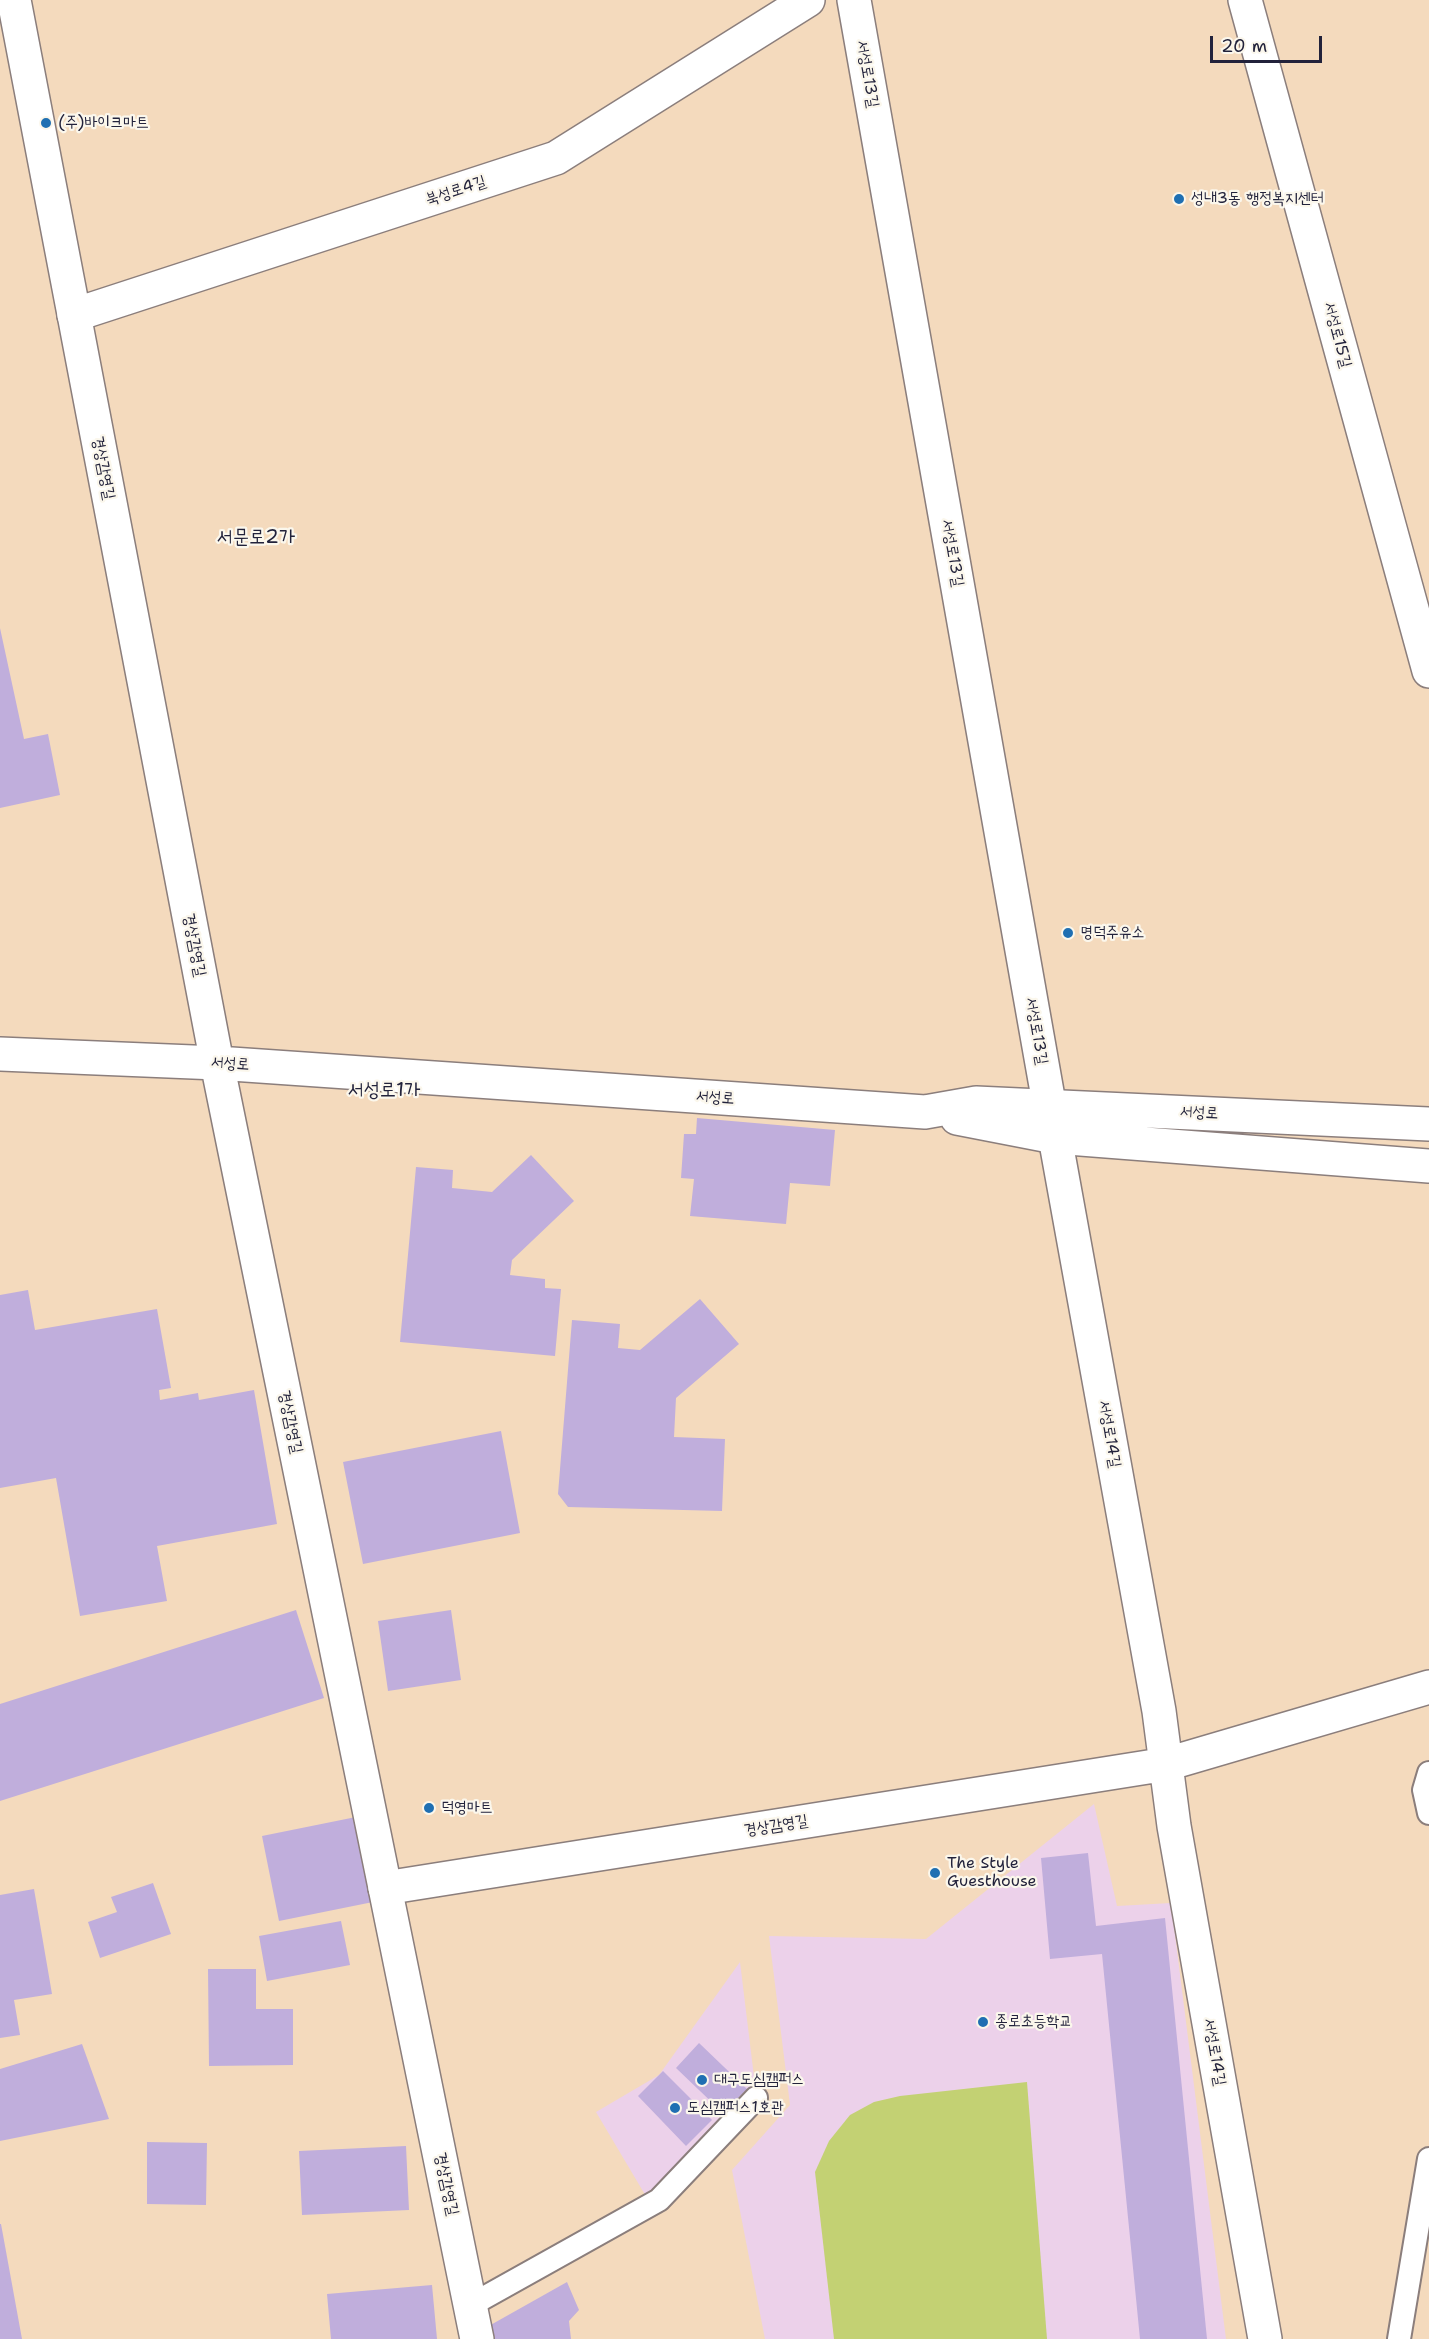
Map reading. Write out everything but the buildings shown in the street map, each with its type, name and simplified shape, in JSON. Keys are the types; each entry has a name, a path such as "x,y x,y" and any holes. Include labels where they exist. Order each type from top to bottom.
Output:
{"street":[{"name":"경상감영길","path":"14,0 217,1063 477,2339"},
{"name":"북성로4길","path":"74,315 556,158 808,0"},
{"name":"서성로13길","path":"854,0 1049,1105"},
{"name":"서성로15길","path":"1247,1 1429,671"},
{"name":"서성로","path":"0,1054 217,1063 925,1112 976,1103 1429,1124"},
{"name":"서성로14길","path":"1049,1105 1167,1764 1174,1826 1264,2339"},
{"path":"925,1112 1055,1137 1429,1166"},
{"path":"1167,1764 1429,1687"},
{"name":"경상감영길","path":"385,1888 1167,1764"}],"lane":[{"path":"1429,1773 1424,1790 1429,1813"},
{"path":"471,2304 659,2200 756,2098"},
{"path":"1400,2339 1429,2159"}],"shaded area":[{"name":"종로초등학교","path":"1094,1804 1117,1906 1171,1903 1226,2339 765,2339 732,2170 790,2105 769,1936 926,1939"},
{"name":"대구도심캠퍼스","path":"740,1962 755,2085 647,2198 596,2112 659,2075"}],"green space":[{"path":"1027,2082 1047,2339 834,2339 815,2172 829,2141 850,2115 874,2102 900,2096"}],"place":[{"name":"(주)바이크마트","path":"46,123"},
{"name":"성내3동 행정복지센터","path":"1179,199"},
{"name":"명덕주유소","path":"1068,933"},
{"name":"덕영마트","path":"429,1808"},
{"name":"The Style Guesthouse","path":"935,1873"},
{"name":"종로초등학교","path":"983,2022"},
{"name":"대구도심캠퍼스","path":"702,2080"},
{"name":"도심캠퍼스1호관","path":"675,2108"}],"district":[{"name":"서문로2가","path":"256,538"},
{"name":"서성로1가","path":"384,1091"}]}
